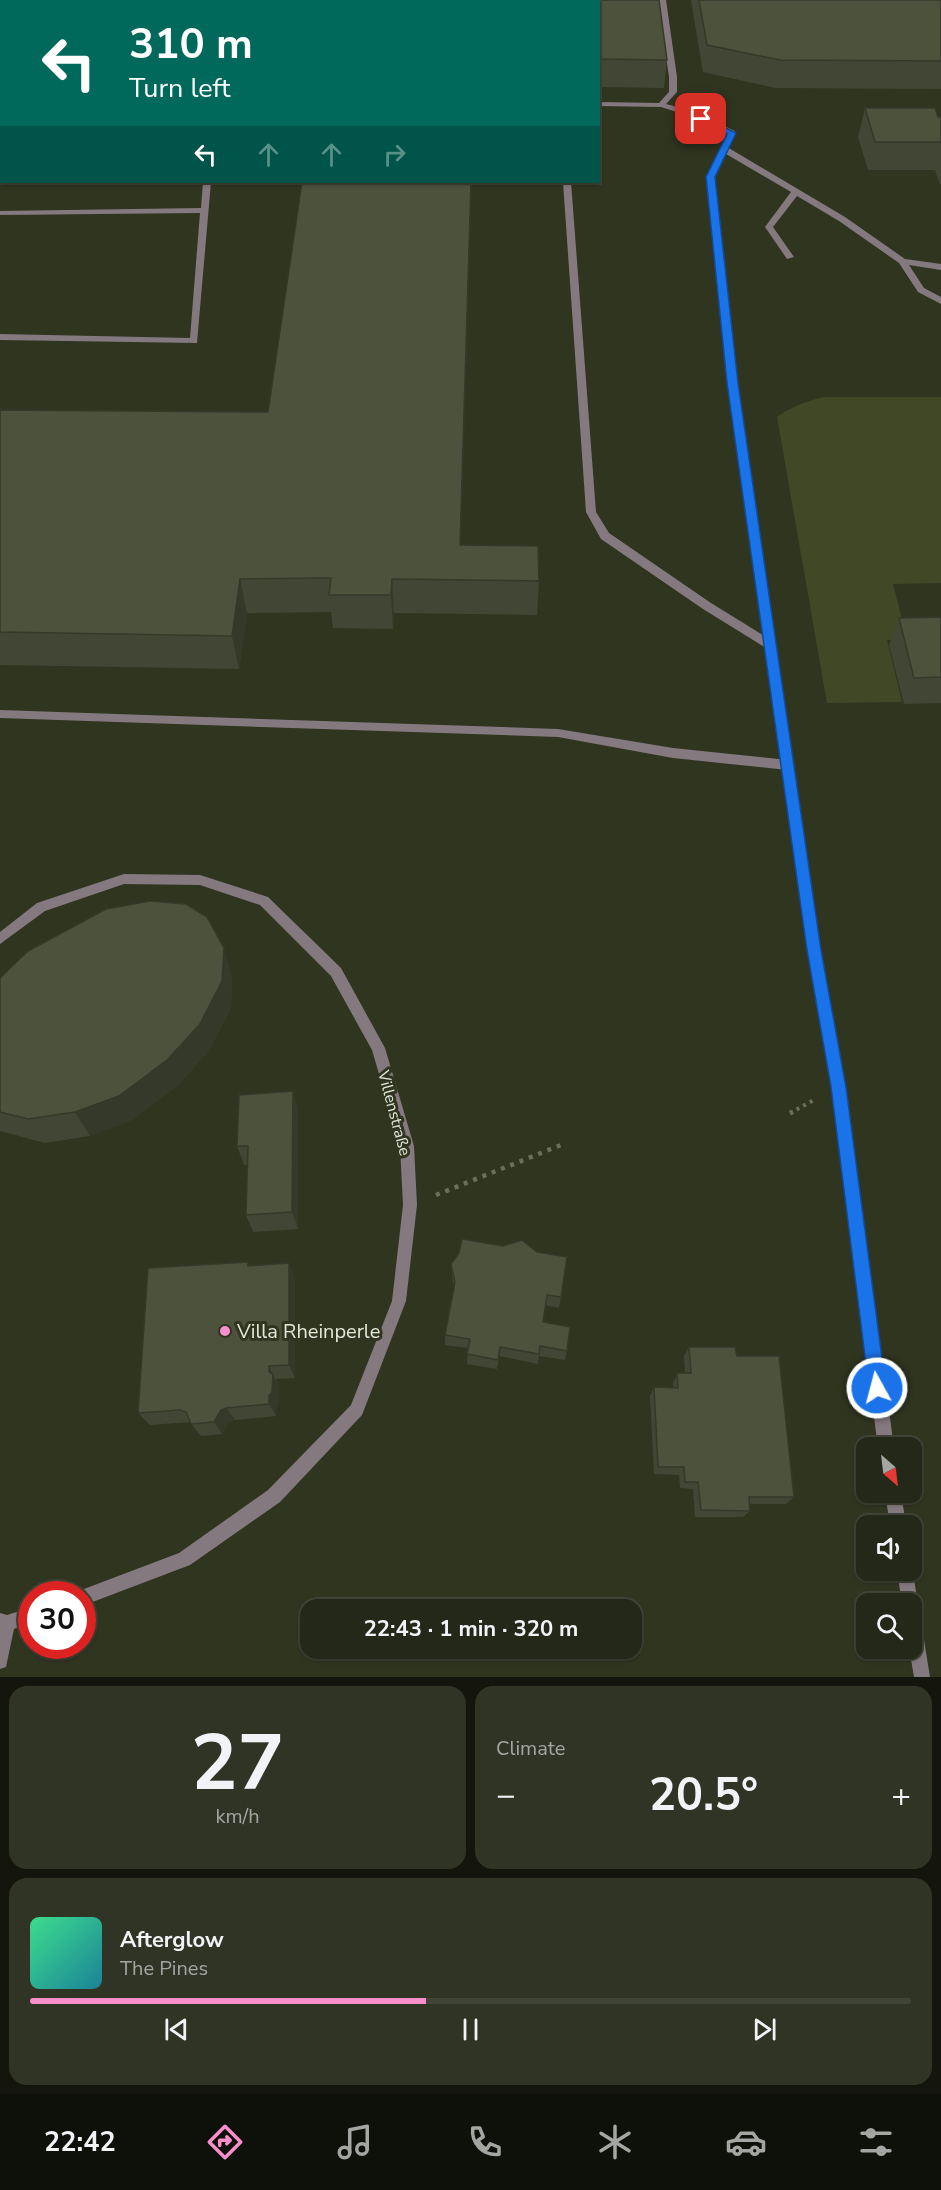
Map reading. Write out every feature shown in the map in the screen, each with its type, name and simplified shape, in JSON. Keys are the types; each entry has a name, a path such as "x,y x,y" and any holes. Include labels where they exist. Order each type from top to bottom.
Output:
{"street":[{"path":"661,105 673,92 662,0"},
{"path":"600,104 661,105 686,112 732,133 711,177 733,383 814,950 838,1087 885,1437"},
{"path":"724,149 796,191 902,261 921,290 941,301"},
{"path":"0,337 194,341 207,183"},
{"path":"567,183 591,512 605,537 707,606 770,645"},
{"path":"790,257 769,227 796,191"},
{"path":"0,213 204,210"},
{"path":"902,261 941,267"},
{"path":"0,714 558,733 673,753 787,765"},
{"name":"Villenstraße","path":"0,939 41,908 124,879 200,880 264,902 336,972 378,1048 407,1146 410,1205 399,1301 357,1410 274,1496 184,1559 96,1593"},
{"path":"0,1661 3,1622 18,1618"},
{"path":"919,1659 922,1677"}],"path":[{"path":"410,1205 566,1143"}],"green space":[{"path":"825,397 941,397 941,583 893,584 906,635 941,638 887,640 902,702 827,703 777,417 800,404"}],"building":[{"path":"600,0 659,0 667,60 600,59"},
{"path":"699,0 941,0 941,61 780,60 707,45"},
{"path":"865,108 935,108 938,117 941,117 941,142 875,142"},
{"path":"302,183 471,183 460,545 538,546 539,581 392,579 391,595 329,595 331,578 240,579 232,636 0,632 0,410 268,412"},
{"path":"941,617 941,677 914,678 899,618"},
{"path":"150,901 186,904 207,917 224,948 222,981 200,1024 167,1060 119,1096 75,1112 28,1119 0,1112 0,978 28,951 106,909"},
{"path":"293,1091 292,1212 246,1215 248,1146 237,1146 239,1095"},
{"path":"462,1239 503,1246 522,1240 537,1252 567,1257 561,1297 547,1295 543,1322 570,1327 567,1351 540,1346 539,1354 500,1347 498,1360 467,1354 470,1339 445,1335 455,1282 451,1264 459,1253"},
{"name":"Villa Rheinperle","path":"248,1262 248,1266 289,1263 289,1365 269,1366 269,1372 273,1374 269,1404 226,1408 221,1410 214,1422 191,1424 186,1412 180,1410 138,1413 148,1268"},
{"path":"689,1347 735,1347 737,1356 779,1356 794,1497 749,1497 750,1511 701,1510 698,1482 685,1482 684,1467 658,1467 654,1387 678,1388 677,1373 691,1373"}],"place":[{"name":"Villa Rheinperle","path":"225,1331"}],"route":[{"path":"701,119 732,133 711,177 733,383 814,950 838,1087 877,1388"}]}
